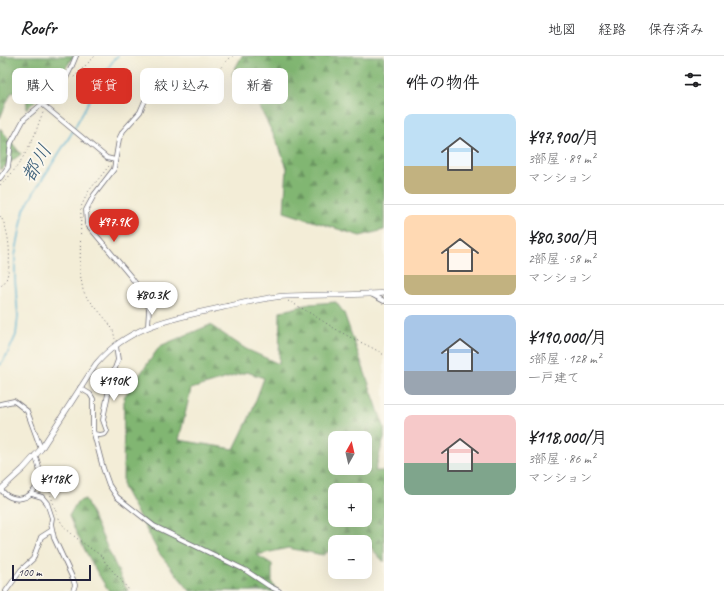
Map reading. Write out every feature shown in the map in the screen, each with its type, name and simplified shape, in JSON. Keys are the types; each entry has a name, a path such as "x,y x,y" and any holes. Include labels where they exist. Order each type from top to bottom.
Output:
{"street":[{"path":"68,75 76,56"},
{"path":"0,178 8,167 11,143 16,133 24,119 42,104 107,158 115,160"},
{"path":"144,104 140,112 123,131 119,139 114,169 94,196 86,210 87,224 130,276 146,298 149,309 148,326"},
{"path":"35,455 38,462 40,477 32,494 18,499 0,489 23,469 35,455 41,449 96,364 104,355 148,326 174,318 264,298 384,293"},
{"path":"371,294 384,301"},
{"path":"94,434 105,434 107,431 104,414 118,360 116,346"},
{"path":"80,388 90,394 93,399 92,417 94,434 109,485 117,497 154,526 239,567 279,591"},
{"path":"0,404 14,401 27,411 41,449"},
{"path":"32,494 42,497 47,502 52,518 52,530 60,553 75,585 73,591"},
{"path":"6,591 21,570 33,559 42,537 52,530"}],"path":[{"path":"70,80 95,56"},
{"path":"220,68 227,60 233,56"},
{"path":"0,185 5,182 26,152 35,134 44,109 50,104"},
{"path":"115,160 88,192 81,207 80,273 83,290 113,330 116,346"},
{"path":"0,216 6,226 9,245 9,261 6,280 0,287"},
{"path":"278,297 315,316 354,339 375,348 384,355"},
{"path":"40,477 47,484 58,515 63,524 74,536 103,557 105,562 130,591"}],"green space":[{"path":"0,56 74,56 66,68 12,68 12,93 0,118"},
{"path":"242,56 384,56 384,230 360,236 284,212 287,168 277,142 258,104 288,104 288,68 235,68"},
{"path":"27,104 32,104 27,109"},
{"path":"0,128 21,154 0,170"},
{"path":"336,302 344,313 384,427 384,438 375,471 384,471 384,562 372,549 372,535 328,535 328,552 323,555 288,548 257,555 272,564 272,583 278,591 190,591 159,553 123,487 124,397 160,346 210,325 246,349 279,364 280,312 309,304","holes":["247,372 264,378 250,416 234,449 179,440 191,389"]},
{"path":"85,499 125,586 129,591 109,591 92,564 78,535 69,516 77,502"}],"waterway":[{"name":"都川","path":"0,365 8,353 16,335 18,316 15,256 24,210 70,136 102,77 118,56"}]}
